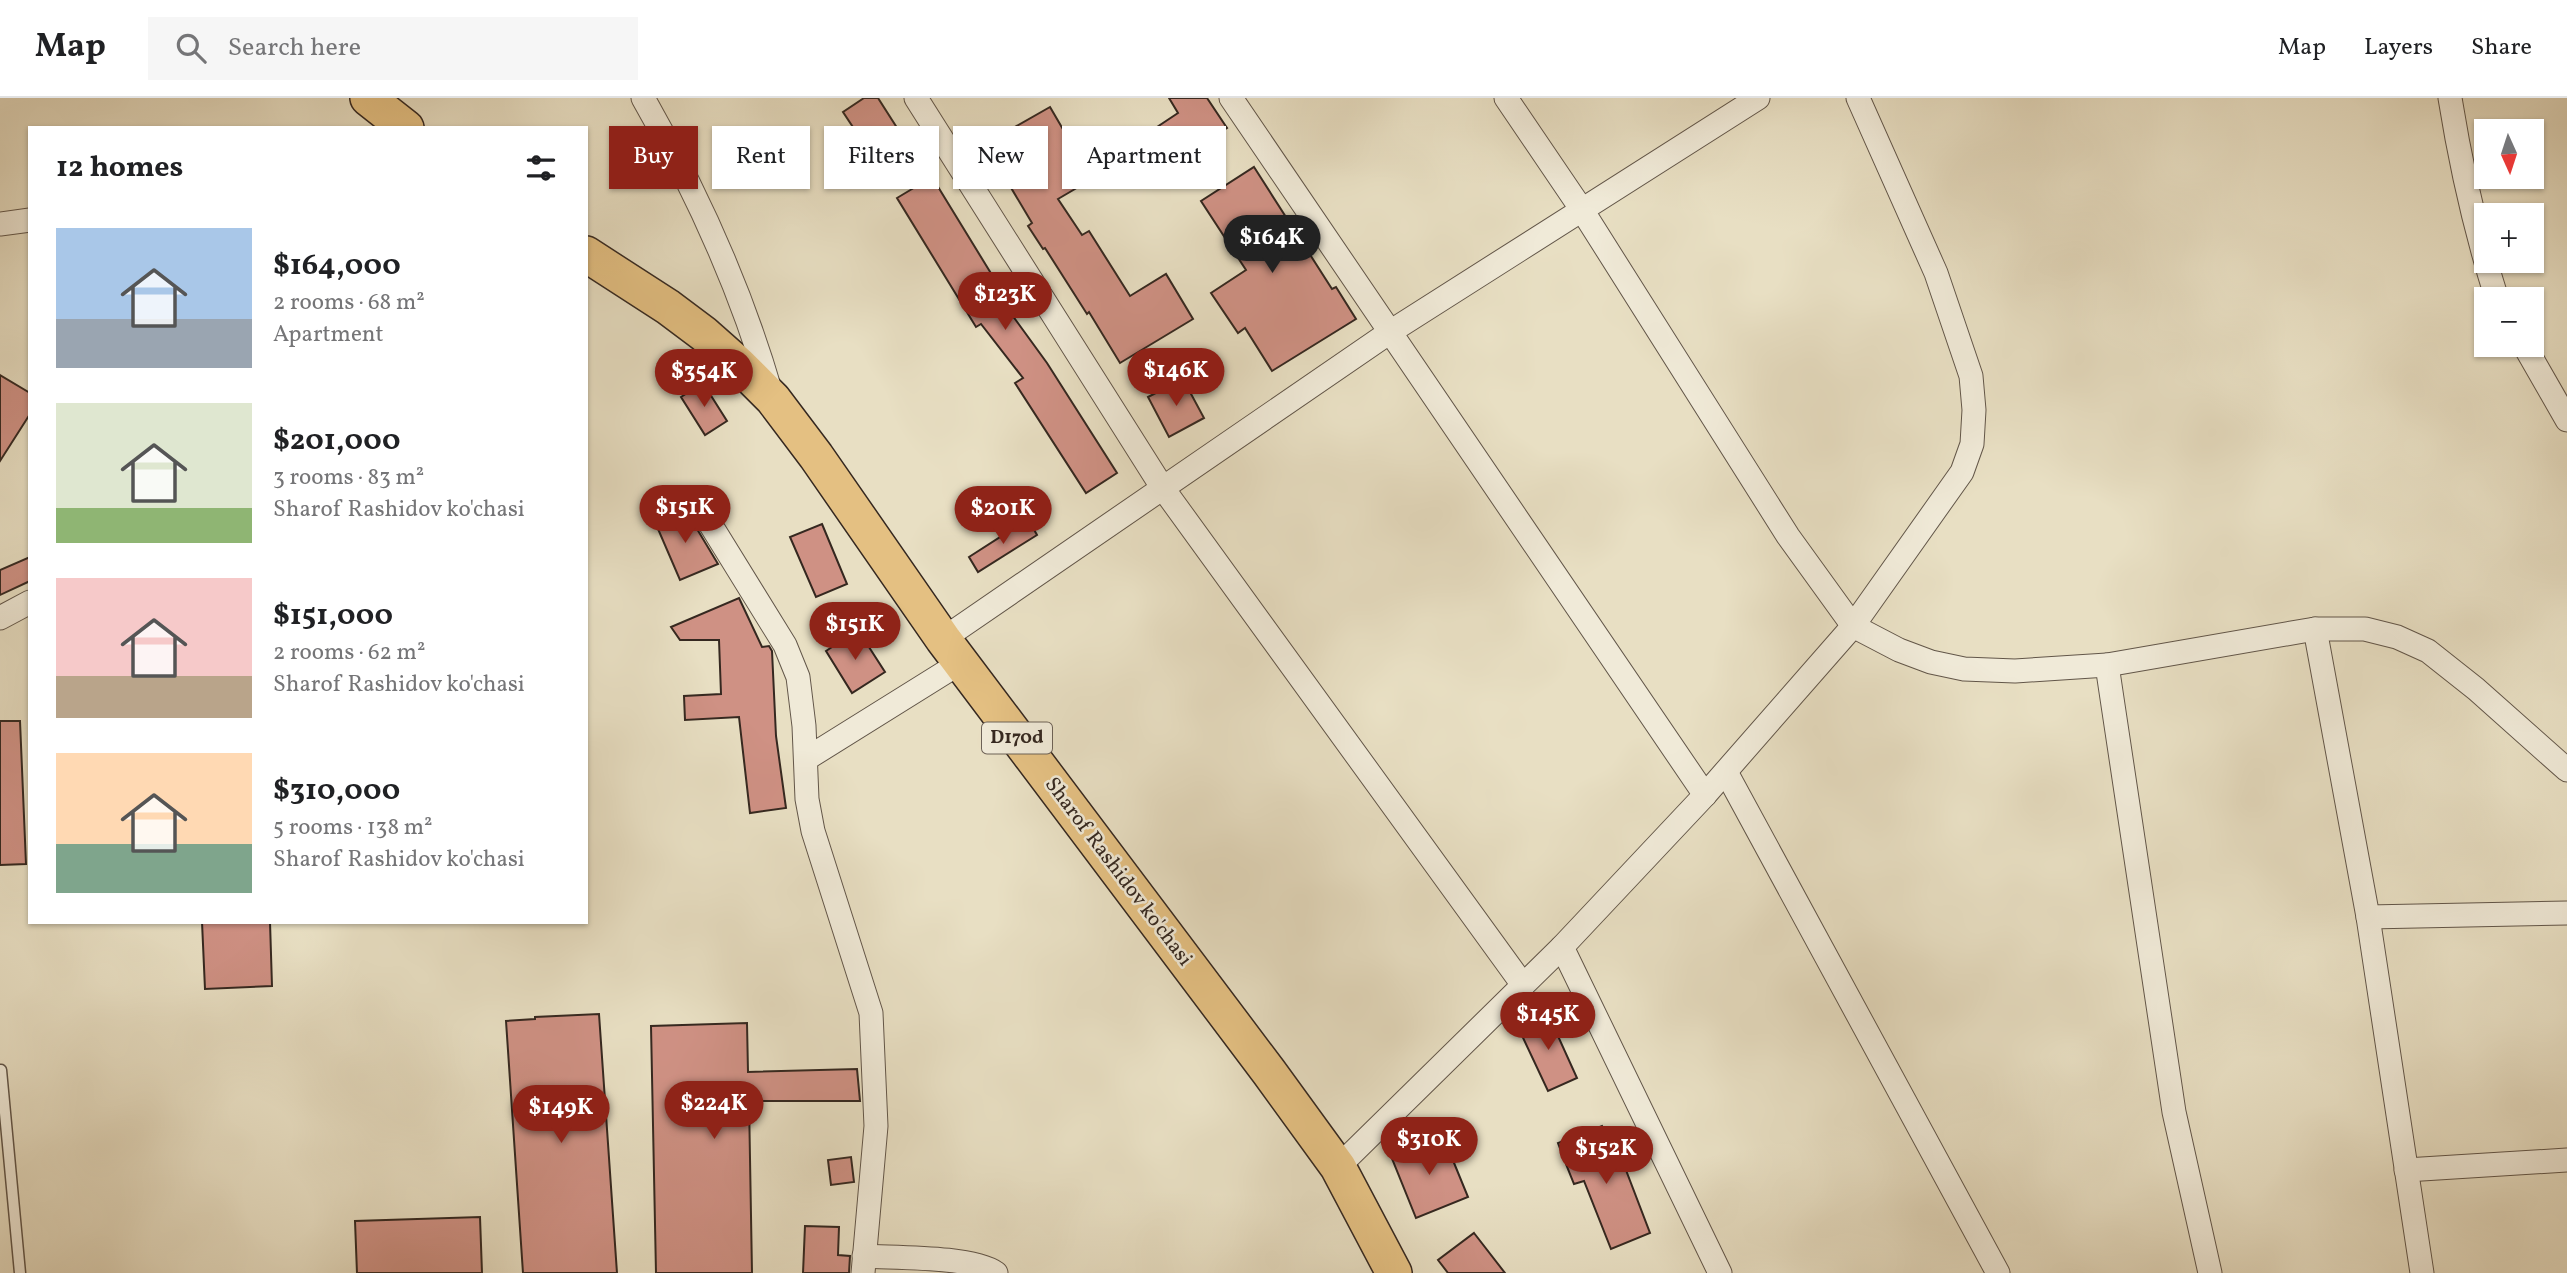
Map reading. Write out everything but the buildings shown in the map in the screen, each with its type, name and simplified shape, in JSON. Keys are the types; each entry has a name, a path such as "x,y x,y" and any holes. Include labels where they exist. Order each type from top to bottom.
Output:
{"main road":[{"path":"368,98 403,126"},
{"name":"Sharof Rashidov ko'chasi","path":"588,255 668,307 704,334 773,399 816,456 951,651 1338,1167 1394,1273"}],"street":[{"path":"643,98 698,202 729,270 754,335 773,399"},
{"path":"916,98 1163,488 1523,985"},
{"path":"1231,98 1705,795"},
{"path":"1506,98 1582,210 1788,536 1853,626 1899,650 1931,662 1964,669 2015,670 2107,665 2315,629 2365,629 2397,637 2428,651 2476,689 2567,770"},
{"path":"806,759 1163,488 1390,332 1758,98"},
{"path":"1338,1167 1562,947 1726,772 1853,626 1962,472 1972,444 1974,410 1971,376 1937,273 1858,98"},
{"path":"2450,98 2459,156 2480,245 2493,287"},
{"path":"0,223 28,220"},
{"path":"2531,357 2565,411"},
{"path":"696,501 785,645 798,677 807,799 813,831 871,1013 876,1126 863,1264 965,1263 987,1266 996,1273"},
{"path":"0,618 28,603"},
{"path":"2315,629 2368,917 2422,1273"},
{"path":"2107,665 2174,1112 2210,1273"},
{"path":"1726,772 1998,1273"},
{"path":"2368,917 2567,913"},
{"path":"1562,947 1720,1273"},
{"path":"2406,1170 2567,1160"}],"lane":[{"path":"1,1070 20,1273"}]}
